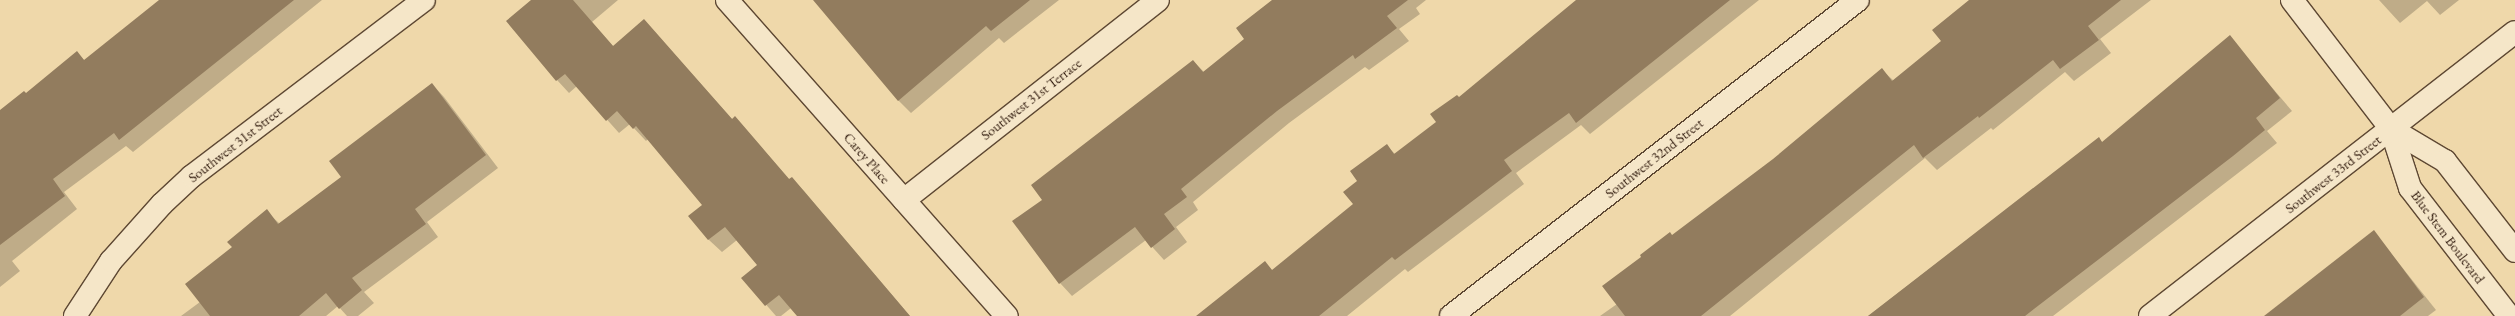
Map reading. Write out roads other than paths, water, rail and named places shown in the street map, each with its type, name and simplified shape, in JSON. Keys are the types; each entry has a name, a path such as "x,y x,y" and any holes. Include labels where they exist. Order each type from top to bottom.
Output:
{"street":[{"name":"Southwest 31st Street","path":"75,316 111,261 162,204 192,176 424,0"},
{"name":"Carey Place","path":"727,0 1007,316"},
{"name":"Southwest 31st Terrace","path":"904,200 1158,0"},
{"name":"Southwest 32nd Street","path":"1451,316 1858,0"},
{"name":"Blue Stem Boulevard","path":"2292,0 2391,129 2410,188 2509,316"},
{"name":"Southwest 33rd Street","path":"2150,316 2515,32"},
{"name":"Blue Stem Boulevard","path":"2391,129 2445,161 2515,251"}]}
